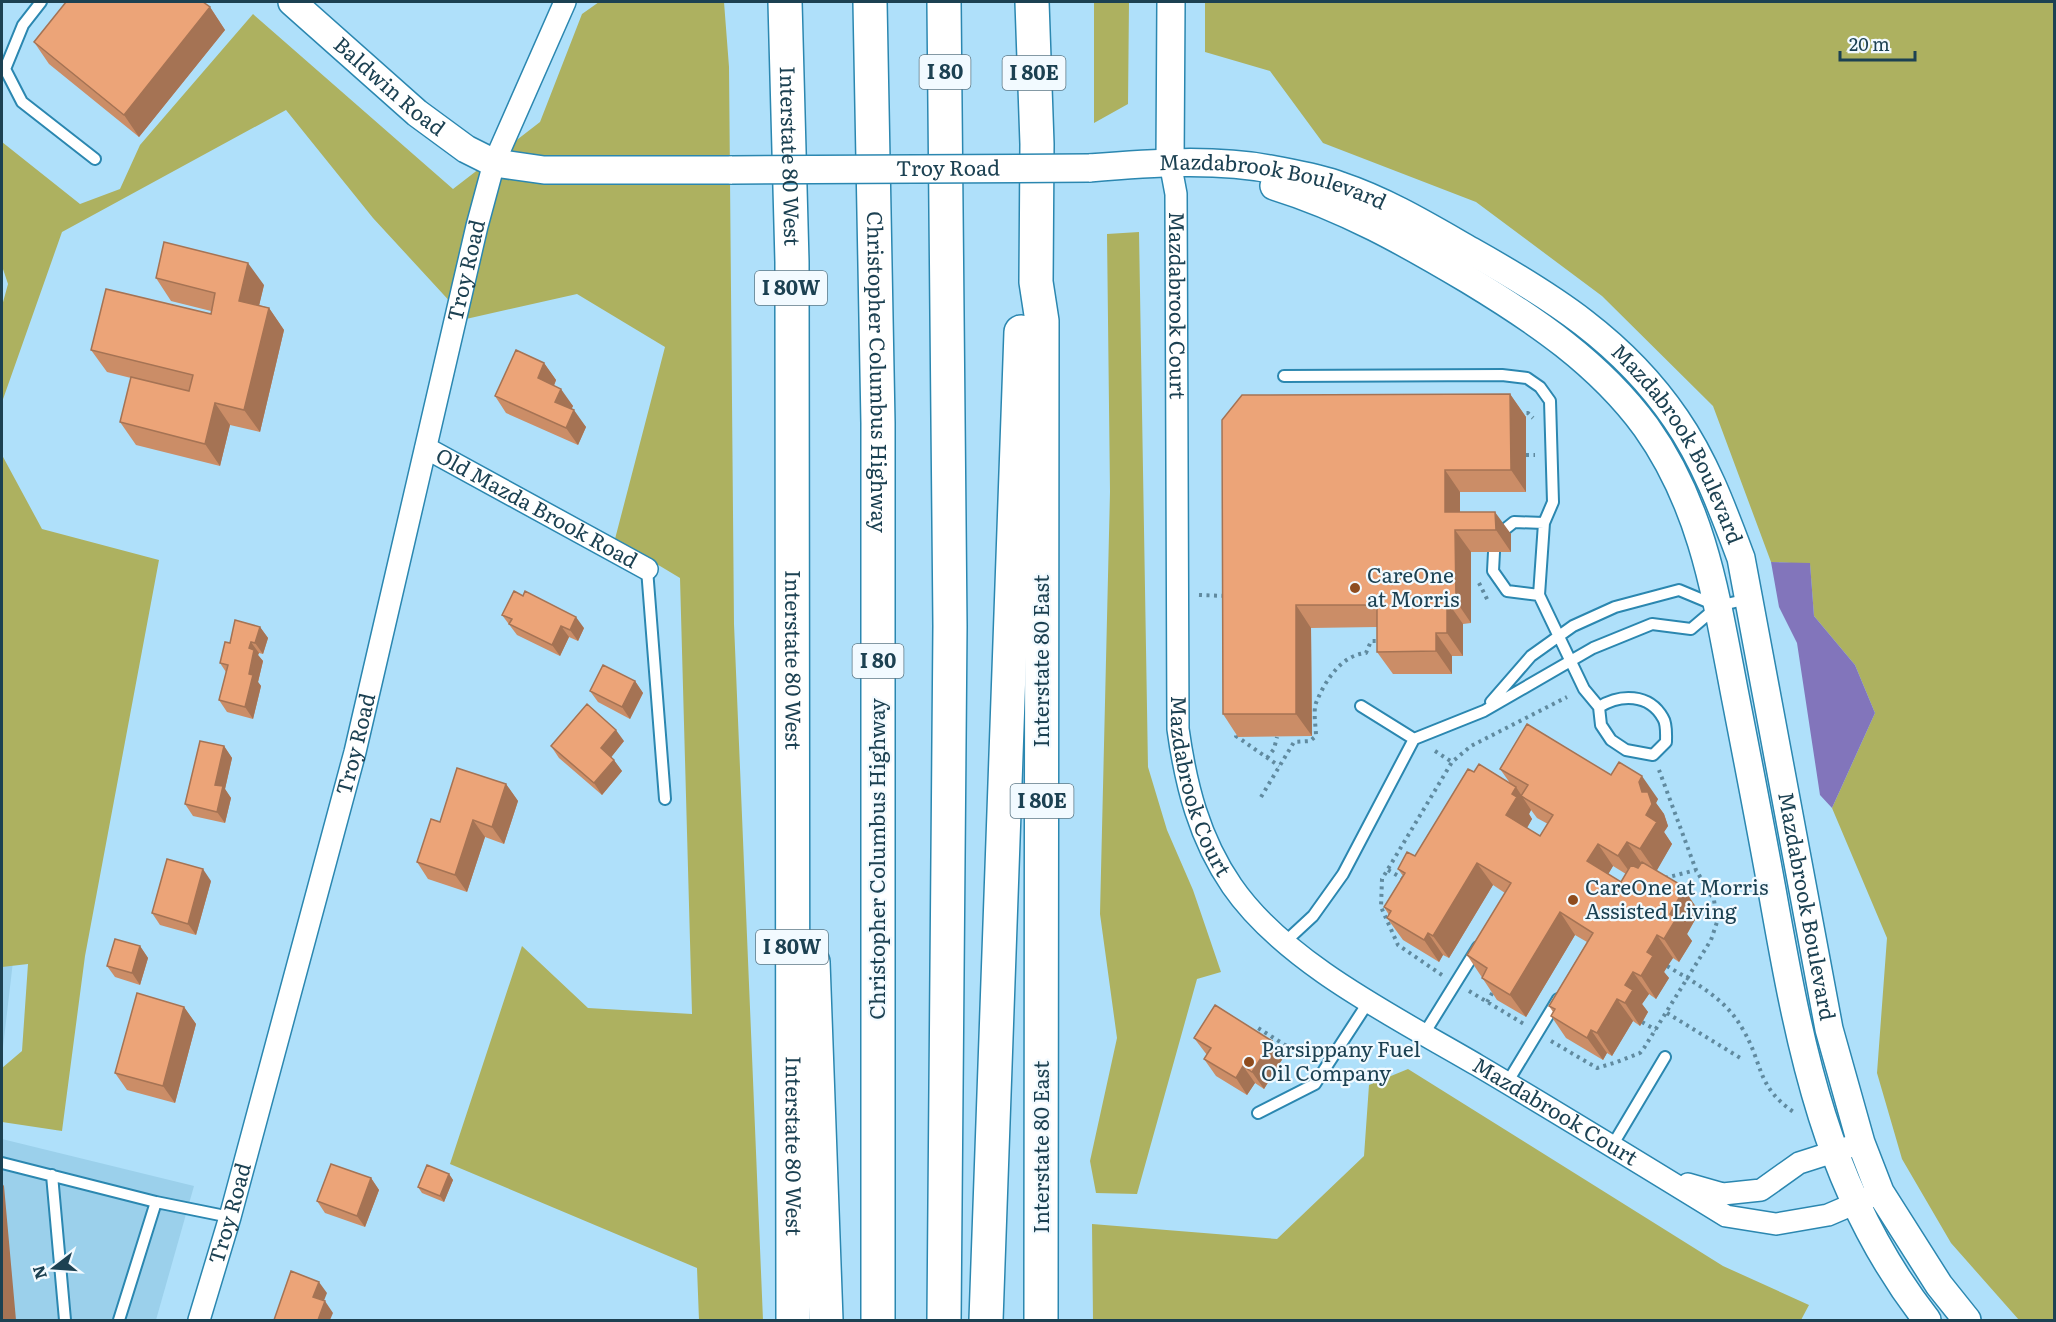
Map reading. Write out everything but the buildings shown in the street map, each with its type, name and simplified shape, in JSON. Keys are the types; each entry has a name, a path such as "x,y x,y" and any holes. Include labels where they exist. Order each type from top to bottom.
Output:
{"highway":[{"name":"Interstate 80 West","path":"785,2 792,261 790,574 793,1320"},
{"name":"Christopher Columbus Highway","path":"870,2 878,423 879,1320"},
{"name":"I 80","path":"944,2 950,638 944,1320"},
{"name":"Interstate 80 East","path":"1032,2 1037,144 1036,282 1042,321 1041,1320"},
{"path":"986,1320 1021,323 1036,282"},
{"path":"790,574 810,874 826,1320"}],"street":[{"name":"Baldwin Road","path":"292,2 417,113 466,149 494,163"},
{"name":"Troy Road","path":"199,1320 230,1217 355,752 477,226 494,163 565,2"},
{"path":"1170,162 1171,2"},
{"name":"Troy Road","path":"494,163 544,170 732,170 1089,168 1170,162"},
{"name":"Mazdabrook Boulevard","path":"1170,162 1273,169 1340,185 1387,206 1525,282 1585,322 1633,365 1676,419 1716,491 1741,558 1829,1029 1861,1143 1880,1192 1939,1285 1967,1320"},
{"name":"Mazdabrook Boulevard","path":"1170,162 1265,183 1333,206 1391,234 1536,322 1596,371 1645,426 1666,459 1699,527 1718,606 1797,1028 1833,1152 1855,1204 1913,1303 1927,1320"},
{"name":"Mazdabrook Court","path":"1170,162 1176,194 1179,729 1184,777 1194,810 1212,853 1233,887 1255,914 1338,982 1726,1216 1776,1224 1828,1215 1880,1192"},
{"name":"Old Mazda Brook Road","path":"426,448 647,569"},
{"name":"Mazdabrook Court","path":"1664,1178 1723,1194 1761,1190 1799,1163 1861,1143"}],"lane":[{"path":"41,2 23,25 5,69 22,102 95,159"},
{"path":"1284,376 1502,375 1527,378 1540,387 1551,401 1553,502 1544,523 1539,595 1584,688 1599,707 1601,725 1611,740 1626,750 1653,755 1666,742 1664,719 1651,704 1633,696 1613,699 1599,707"},
{"path":"1499,534 1514,522 1544,523"},
{"path":"1494,552 1493,571 1508,591 1539,595"},
{"path":"647,569 665,799"},
{"path":"1484,711 1531,656 1573,626 1615,607 1679,590 1718,606"},
{"path":"1286,941 1313,916 1343,874 1414,739 1484,711 1593,648 1652,624 1691,629 1718,606 1749,599"},
{"path":"1361,706 1414,739"},
{"path":"1424,1034 1484,938"},
{"path":"1507,1083 1564,989"},
{"path":"1258,1113 1315,1084 1369,1001"},
{"path":"1612,1146 1665,1057"},
{"path":"2,1162 156,1202 230,1217"},
{"path":"52,1175 65,1320"},
{"path":"119,1320 156,1202"}],"path":[{"path":"1516,413 1528,413 1536,421"},
{"path":"1536,444 1536,467"},
{"path":"1526,455 1536,455"},
{"path":"1478,578 1480,588 1489,603"},
{"path":"1228,589 1229,607"},
{"path":"1198,595 1228,596"},
{"path":"1261,797 1294,742 1310,741 1316,736 1315,705 1341,662 1356,654 1366,653 1371,641 1392,640"},
{"path":"1567,697 1471,746 1452,762 1382,879 1381,907 1398,945 1405,952 1597,1068 1640,1053 1712,940 1717,922 1714,900 1696,870 1660,770 1652,773"},
{"path":"1236,724 1236,736 1279,766"},
{"path":"1267,758 1274,750 1277,736"},
{"path":"1435,751 1452,762"},
{"path":"1388,870 1406,881"},
{"path":"1661,879 1696,870"},
{"path":"1667,966 1716,997 1730,1011 1750,1042 1768,1090 1801,1117"},
{"path":"1487,1002 1496,986"},
{"path":"1667,1013 1742,1059"},
{"path":"1642,1022 1656,1030"},
{"path":"1252,1038 1258,1028 1293,1050"}],"shaded area":[{"path":"1771,562 1810,563 1814,616 1855,665 1875,713 1832,808 1820,795 1797,643 1779,607"},
{"path":"17,927 2,1056 2,931"},
{"path":"2,1139 194,1186 156,1320 2,1320"}],"green space":[{"path":"599,2 724,2 729,67 734,624 763,1320 699,1320 697,1268 450,1164 522,946 588,1008 692,1014 680,578 615,539 665,347 577,294 466,319 373,218 286,110 62,232 2,402 2,306 8,284 2,266 2,142 80,204 120,189 140,145 253,14 453,189 540,122 582,14"},
{"path":"1094,2 1129,2 1128,104 1094,123"},
{"path":"1205,2 2054,2 2054,1320 2019,1320 1951,1243 1902,1159 1877,1073 1887,938 1832,808 1875,713 1855,665 1814,616 1810,564 1771,562 1713,406 1602,296 1476,202 1323,143 1270,71 1205,52"},
{"path":"1139,232 1148,767 1167,830 1193,890 1221,972 1197,979 1137,1194 1096,1193 1090,1161 1117,1038 1100,914 1110,492 1107,234"},
{"path":"2,455 42,529 159,560 85,956 62,1131 2,1122 2,1068 22,1051 28,964 2,967"},
{"path":"1408,1069 1723,1266 1809,1305 1801,1320 1093,1320 1092,1224 1277,1239 1364,1156 1369,1085"}],"place":[{"name":"CareOne at Morris","path":"1355,588"},
{"name":"CareOne at Morris Assisted Living","path":"1573,900"},
{"name":"Parsippany Fuel Oil Company","path":"1249,1062"}]}
